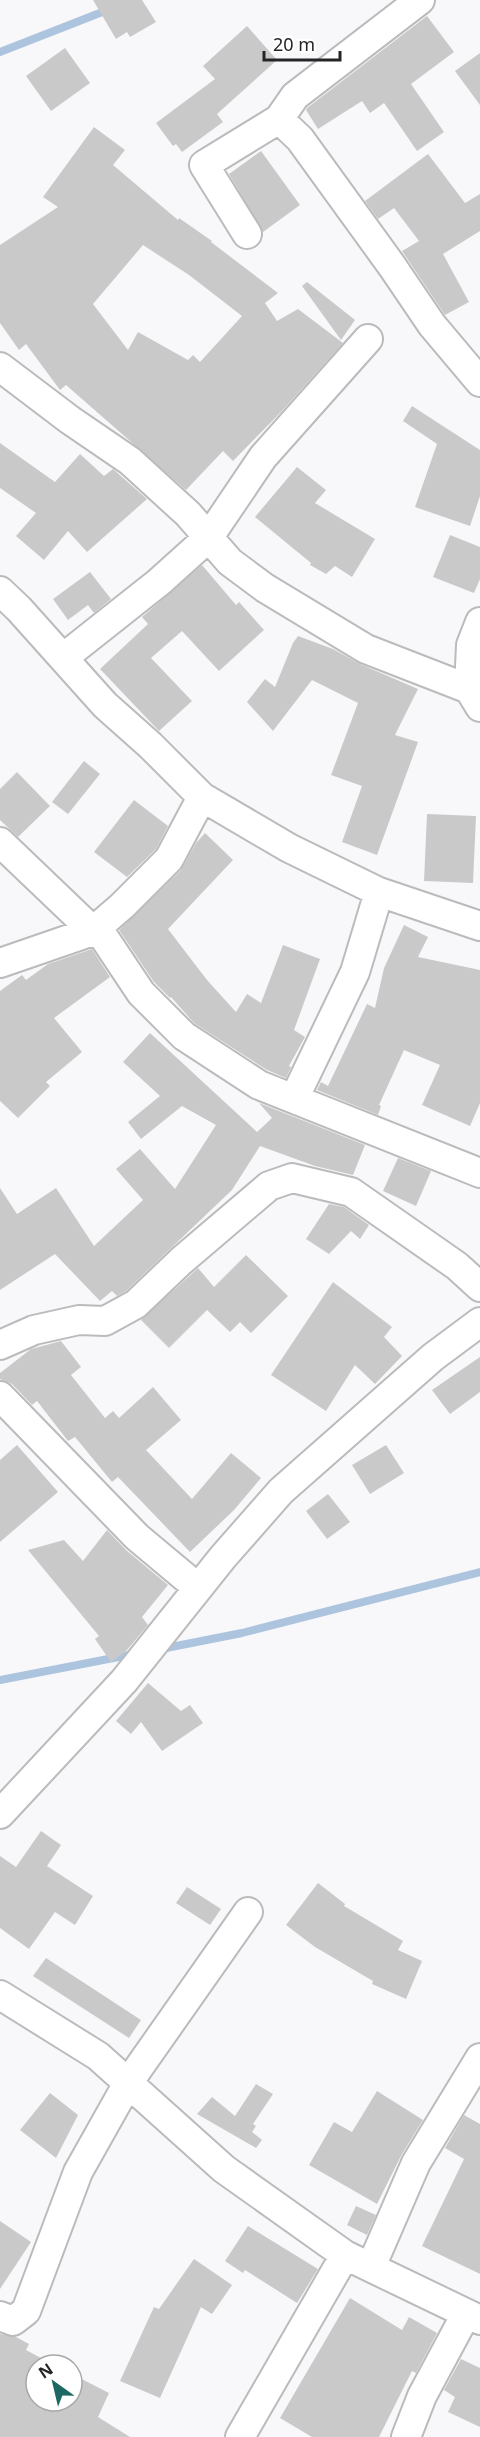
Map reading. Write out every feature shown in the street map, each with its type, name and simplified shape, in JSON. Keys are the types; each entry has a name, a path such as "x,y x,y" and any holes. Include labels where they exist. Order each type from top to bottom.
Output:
{"street":[{"path":"247,234 204,165 279,119 295,96 420,0"},
{"path":"279,119 300,140 432,325 480,382"},
{"path":"63,658 159,582 209,537 263,457 368,339"},
{"path":"0,367 70,420 130,461 188,514 230,562 265,588 366,649 475,698 471,645 480,622"},
{"path":"0,591 105,705 150,745 202,797 289,848 379,892 479,921"},
{"path":"0,963 93,931 169,859 202,797"},
{"path":"0,842 93,931 103,936 141,993 184,1036 259,1084 480,1173"},
{"path":"294,1099 355,972 379,892"},
{"path":"0,1345 34,1330 80,1320 105,1321 136,1304 181,1261 269,1186 292,1178 351,1192 458,1266 480,1287"},
{"path":"2,1808 124,1681 198,1588 281,1491 433,1357 480,1322"},
{"path":"0,1396 137,1537 198,1588"},
{"path":"0,2316 14,2321 26,2311 78,2172 128,2083 248,1912"},
{"path":"0,1995 98,2056 224,2169 345,2255 473,2317 422,2396 406,2437"},
{"path":"371,2267 416,2163 480,2058"},
{"path":"240,2437 345,2255"}],"building":[{"path":"93,0 142,0 156,22 130,37 127,32 116,39"},
{"path":"427,16 454,52 411,84 444,132 417,151 384,103 370,113 362,101 318,129 306,110 307,108"},
{"path":"247,26 277,60 217,114 223,122 182,152 176,144 173,146 156,123 215,79 203,66"},
{"path":"65,48 90,83 51,111 26,76"},
{"path":"480,53 480,105 455,71"},
{"path":"94,127 125,150 113,165 178,220 179,218 212,241 278,293 265,303 277,321 298,309 343,343 233,461 223,451 186,490 66,385 60,390 26,344 19,350 0,323 0,245 58,207 43,197","holes":["143,245 189,275 242,316 200,362 193,355 188,360 138,332 128,350 93,304"]},
{"path":"261,151 300,205 263,232 229,174"},
{"path":"428,154 465,203 480,194 480,231 443,254 469,302 445,315 402,251 419,241 394,208 378,219 365,201"},
{"path":"307,282 355,320 341,340 302,286"},
{"path":"412,406 480,450 480,496 470,526 415,507 437,444 403,421"},
{"path":"0,443 55,482 80,454 104,476 113,469 147,499 87,552 68,531 44,560 16,536 36,513 0,488"},
{"path":"297,467 326,490 315,503 375,539 352,577 335,566 326,574 310,565 311,563 255,517"},
{"path":"450,535 480,547 480,579 474,593 433,577"},
{"path":"202,565 236,605 239,602 264,630 219,671 182,631 151,658 192,701 159,731 100,669 148,624 142,617"},
{"path":"90,572 111,599 94,613 88,605 68,620 53,599"},
{"path":"298,636 333,649 360,664 418,689 395,735 418,742 377,855 342,842 362,786 331,775 358,703 312,680 273,731 247,702 265,679 275,687"},
{"path":"84,761 100,774 68,814 52,802"},
{"path":"17,772 50,806 18,837 0,820 0,789"},
{"path":"134,800 168,826 156,849 127,877 94,852"},
{"path":"427,814 476,816 473,883 424,881"},
{"path":"205,833 233,860 168,929 207,980 236,1012 247,994 261,1003 283,945 320,959 294,1030 305,1037 289,1066 291,1067 286,1078 267,1070 194,1023 154,982 119,930 181,870 196,843"},
{"path":"404,925 428,937 418,957 480,970 480,1103 470,1126 422,1105 440,1065 404,1050 379,1105 381,1106 378,1115 317,1090 321,1082 328,1086 367,1004 375,1008 384,968"},
{"path":"92,949 110,977 54,1018 82,1052 46,1082 50,1086 18,1118 0,1101 0,991 22,975 26,980 48,964"},
{"path":"150,1033 257,1132 272,1118 259,1103 365,1145 353,1175 315,1166 260,1146 232,1190 126,1291 117,1296 112,1291 100,1301 55,1254 0,1290 0,1188 17,1214 56,1188 94,1246 143,1200 116,1169 140,1149 175,1189 216,1125 182,1106 141,1139 128,1122 160,1096 123,1062"},
{"path":"398,1158 431,1171 416,1206 383,1191"},
{"path":"329,1204 344,1207 369,1225 360,1239 351,1231 329,1254 306,1239"},
{"path":"246,1255 288,1296 251,1333 240,1322 230,1332 207,1310 169,1348 141,1320 198,1268 214,1287"},
{"path":"333,1282 392,1327 384,1337 402,1356 375,1384 355,1365 326,1411 271,1375"},
{"path":"61,1341 81,1367 71,1375 105,1418 113,1411 119,1418 153,1387 181,1420 146,1450 192,1499 231,1453 261,1478 234,1510 190,1552 118,1477 112,1482 75,1437 68,1441 37,1401 32,1405 12,1384 0,1379 0,1373 31,1349"},
{"path":"480,1357 480,1392 450,1414 432,1390"},
{"path":"17,1445 58,1492 0,1542 0,1460"},
{"path":"386,1445 404,1473 370,1494 352,1465"},
{"path":"328,1494 350,1522 327,1539 306,1511"},
{"path":"107,1530 126,1550 168,1585 142,1617 148,1625 127,1650 111,1662 95,1639 99,1636 28,1550 64,1540 83,1561"},
{"path":"148,1683 181,1711 190,1705 203,1723 162,1751 141,1722 131,1734 116,1721"},
{"path":"41,1831 61,1845 47,1866 93,1896 75,1925 55,1912 29,1949 0,1928 0,1856 16,1867"},
{"path":"318,1883 345,1904 344,1906 403,1941 398,1950 422,1961 406,1999 372,1984 373,1981 315,1947 286,1925"},
{"path":"187,1887 221,1909 210,1925 176,1903"},
{"path":"46,1958 141,2020 129,2038 33,1976"},
{"path":"256,2084 273,2094 253,2124 256,2126 252,2132 262,2140 256,2148 197,2114 212,2097 235,2116"},
{"path":"377,2091 423,2120 402,2154 377,2204 309,2165 334,2122 352,2132"},
{"path":"50,2093 78,2115 56,2158 20,2130"},
{"path":"464,2115 480,2124 480,2274 422,2246 464,2159 445,2148"},
{"path":"356,2206 376,2215 367,2235 347,2225"},
{"path":"0,2221 31,2242 0,2289"},
{"path":"248,2226 318,2269 297,2303 245,2270 243,2273 225,2261"},
{"path":"194,2259 232,2285 212,2314 201,2307 160,2398 120,2381 154,2307 159,2309"},
{"path":"350,2298 402,2330 409,2317 437,2333 416,2373 412,2371 379,2437 312,2437 280,2418"},
{"path":"0,2334 16,2337 29,2344 26,2350 32,2353 24,2353 24,2413 84,2413 84,2380 109,2393 98,2417 130,2437 0,2437"},
{"path":"461,2359 480,2368 480,2427 448,2412 455,2397 444,2390"}],"waterway":[{"path":"0,52 110,9"},
{"path":"161,1649 242,1633 480,1572"},
{"path":"0,1680 134,1654"}]}
